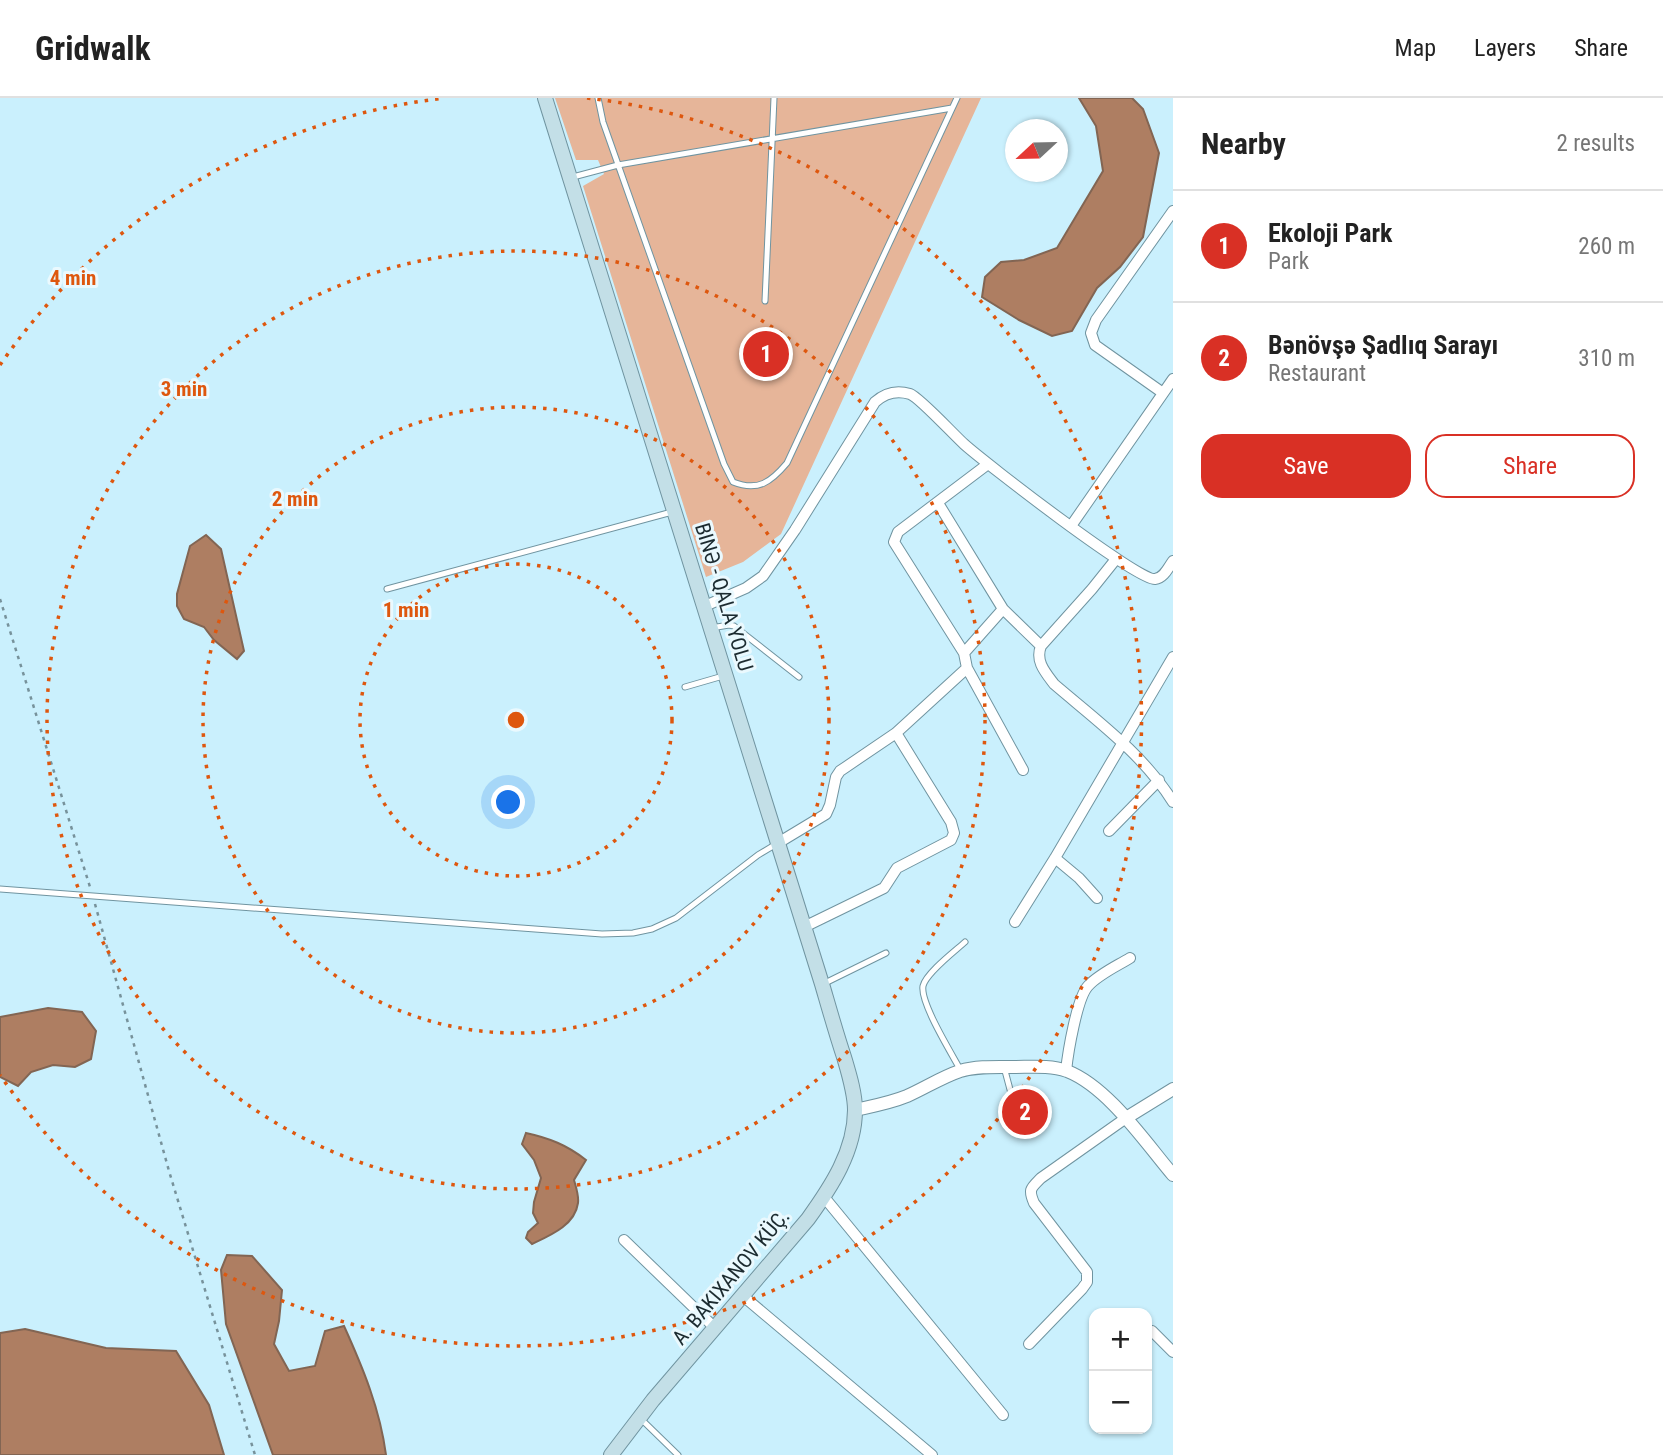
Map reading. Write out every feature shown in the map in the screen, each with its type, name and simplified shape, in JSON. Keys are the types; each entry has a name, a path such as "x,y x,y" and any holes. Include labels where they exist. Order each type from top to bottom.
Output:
{"main road":[{"name":"BINƏ - QALA YOLU","path":"545,98 822,984 852,1088 855,1110"},
{"path":"611,1455 639,1417 824,1197 836,1178 848,1148 855,1110"}],"street":[{"path":"1163,393 1095,345 1091,333 1096,320 1173,211"},
{"path":"1071,526 1173,379"},
{"path":"705,606 746,588 763,576 876,402 882,396 894,392 912,394 988,464 1147,579 1155,579 1165,574 1173,561"},
{"path":"988,464 898,533 894,542 964,653 967,668 1023,771"},
{"path":"938,503 1003,609 1041,646"},
{"path":"1116,559 1041,646 1038,654 1040,664 1054,684 1123,744 1158,780 1173,802"},
{"path":"964,653 1003,609"},
{"path":"1015,922 1173,657"},
{"path":"778,843 826,814 840,771 896,733 967,668"},
{"path":"804,927 884,888 897,868 951,840 954,833 951,822 896,733"},
{"path":"1109,831 1158,780"},
{"path":"1055,858 1097,898"},
{"path":"1066,1071 1071,1039 1088,985 1130,958"},
{"path":"855,1110 896,1100 961,1071 1004,1067 1042,1067 1066,1071 1096,1088 1126,1118 1173,1175"},
{"path":"1029,1344 1087,1282 1087,1272 1082,1264 1034,1203 1030,1195 1031,1187 1126,1118 1173,1089"},
{"path":"824,1197 1003,1415"},
{"path":"624,1240 715,1328"},
{"path":"743,1296 932,1455"},
{"path":"1152,1331 1173,1352"}],"lane":[{"path":"598,98 603,122 724,464 733,482 745,487 763,485 787,463 957,98"},
{"path":"765,301 774,98"},
{"path":"570,178 618,165 952,108"},
{"path":"387,589 675,511"},
{"path":"711,628 734,626 799,677"},
{"path":"685,687 726,675"},
{"path":"0,889 601,934 633,933 652,929 676,918 758,855 778,843"},
{"path":"961,1071 926,1005 923,986 930,974 965,942"},
{"path":"822,984 886,953"},
{"path":"1004,1067 1012,1097"},
{"path":"639,1417 678,1455"}],"path":[{"path":"0,599 93,895 169,1171 255,1455"}],"shaded area":[{"path":"555,98 981,98 781,534 743,562 706,577 583,186 604,174 598,160 576,160"},
{"path":"1079,98 1132,98 1143,109 1159,153 1143,237 1120,267 1097,288 1072,331 1052,336 982,297 985,277 1001,262 1024,260 1057,248 1103,171 1096,126"},
{"path":"206,535 221,549 244,651 237,659 214,640 204,627 184,619 177,606 177,594 190,546"},
{"path":"48,1008 82,1012 96,1031 91,1059 75,1067 53,1065 31,1072 18,1086 0,1077 0,1017"},
{"path":"526,1133 558,1143 586,1160 574,1180 578,1200 576,1211 561,1228 532,1244 526,1238 528,1232 538,1223 533,1213 541,1178 534,1160 522,1144"},
{"path":"227,1255 252,1256 282,1290 274,1344 289,1371 315,1366 325,1331 344,1326 370,1389 380,1421 386,1455 273,1455 226,1324 221,1270"},
{"path":"25,1329 106,1348 176,1351 209,1405 224,1455 0,1455 0,1333"}],"place":[{"name":"Ekoloji Park","path":"766,354"},
{"name":"Bənövşə Şadlıq Sarayı","path":"1025,1112"}]}
